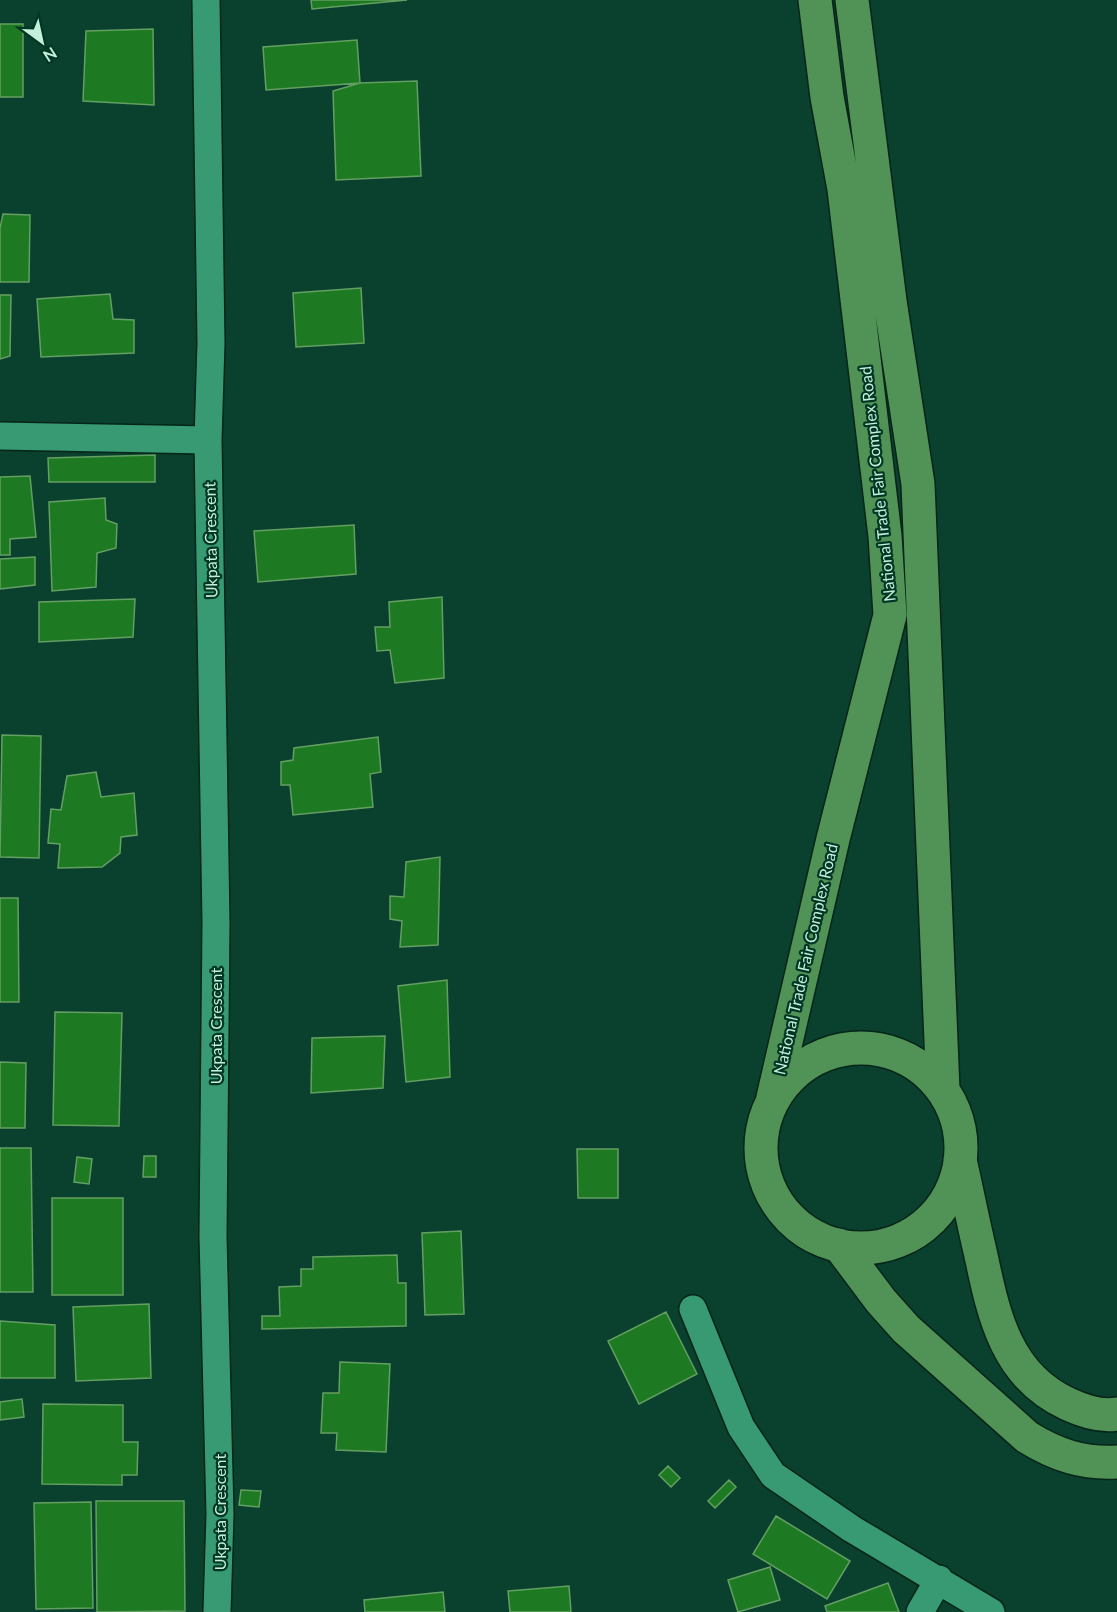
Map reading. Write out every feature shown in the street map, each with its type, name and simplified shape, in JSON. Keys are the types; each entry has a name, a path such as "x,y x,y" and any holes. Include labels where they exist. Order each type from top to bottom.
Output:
{"main road":[{"name":"National Trade Fair Complex Road","path":"772,1102 833,840 890,615 885,536 844,189 827,97 815,0"},
{"path":"852,0 890,301 918,484 943,1089"},
{"path":"960,1160 948,1195 939,1210 919,1229 894,1242 867,1248 839,1245 815,1237 793,1222 773,1194 765,1178 761,1152 763,1126 772,1102 787,1081 806,1064 829,1053 855,1048 880,1049 904,1057 926,1071 943,1089 955,1111 959,1127 960,1160 994,1318 1010,1351 1050,1394 1080,1409 1097,1414 1117,1414"},
{"path":"839,1245 881,1301 906,1329 1028,1437 1050,1451 1079,1461 1117,1462"}],"street":[{"name":"Ukpata Crescent","path":"206,0 210,343 208,440 216,923 213,1236 220,1514 217,1612"},
{"path":"0,436 208,440"},
{"path":"693,1309 741,1427 773,1475 852,1529 991,1612"},
{"path":"920,1612 939,1579"}],"building":[{"path":"311,0 407,0 312,9"},
{"path":"0,24 23,24 23,97 0,97"},
{"path":"153,29 154,105 83,101 86,31"},
{"path":"357,40 360,83 266,90 263,47"},
{"path":"417,81 421,176 336,180 333,91 360,83"},
{"path":"3,214 30,215 29,282 0,282 0,228"},
{"path":"361,288 364,343 296,347 293,293"},
{"path":"110,294 113,319 134,320 134,353 41,357 37,299"},
{"path":"0,295 11,295 10,356 0,359"},
{"path":"155,455 155,482 49,482 48,458"},
{"path":"30,476 36,537 10,539 10,555 0,555 0,477"},
{"path":"105,498 106,520 117,524 116,548 97,553 96,587 52,591 49,502"},
{"path":"354,525 356,574 258,582 254,531"},
{"path":"35,557 35,585 0,589 0,559"},
{"path":"442,597 444,678 395,683 390,650 377,651 375,627 390,627 389,602"},
{"path":"135,599 133,637 39,642 39,602"},
{"path":"2,735 41,736 39,858 0,857"},
{"path":"378,737 381,772 370,774 373,807 293,815 290,785 281,785 281,762 293,760 294,748"},
{"path":"96,772 101,797 134,793 137,835 121,837 120,853 102,867 58,868 60,844 48,843 51,809 61,810 67,776"},
{"path":"440,857 438,945 400,947 402,921 390,919 390,896 404,897 406,862"},
{"path":"0,898 18,898 19,1002 0,1002"},
{"path":"447,980 450,1077 406,1082 398,986"},
{"path":"55,1012 122,1013 119,1126 53,1125"},
{"path":"385,1036 383,1088 311,1093 312,1038"},
{"path":"0,1062 26,1063 25,1128 0,1128"},
{"path":"0,1148 31,1148 33,1292 0,1292"},
{"path":"577,1149 618,1149 618,1198 578,1198"},
{"path":"144,1156 156,1156 156,1177 143,1177"},
{"path":"77,1157 92,1159 89,1184 74,1182"},
{"path":"52,1198 123,1198 123,1295 52,1295"},
{"path":"461,1231 464,1314 425,1315 422,1233"},
{"path":"397,1255 398,1283 406,1283 406,1326 262,1329 262,1316 280,1316 279,1287 301,1286 301,1269 313,1269 313,1257"},
{"path":"149,1304 151,1378 76,1381 73,1307"},
{"path":"666,1312 697,1374 639,1404 608,1341"},
{"path":"0,1321 55,1325 55,1378 0,1378"},
{"path":"340,1362 390,1364 386,1452 336,1450 337,1433 321,1433 323,1393 339,1393"},
{"path":"22,1399 24,1417 0,1420 0,1402"},
{"path":"43,1404 123,1405 123,1442 138,1442 137,1475 122,1475 122,1485 42,1484"},
{"path":"668,1466 680,1478 671,1487 659,1475"},
{"path":"729,1480 736,1487 715,1508 708,1501"},
{"path":"241,1490 261,1491 259,1507 239,1505"},
{"path":"96,1501 184,1501 185,1611 97,1612"},
{"path":"91,1502 93,1608 36,1609 34,1503"},
{"path":"776,1516 850,1561 827,1599 753,1554"},
{"path":"770,1567 780,1600 738,1612 728,1580"},
{"path":"888,1583 899,1612 827,1612 825,1606"},
{"path":"569,1586 571,1612 510,1612 508,1591"},
{"path":"443,1592 445,1612 365,1612 364,1600"}]}
